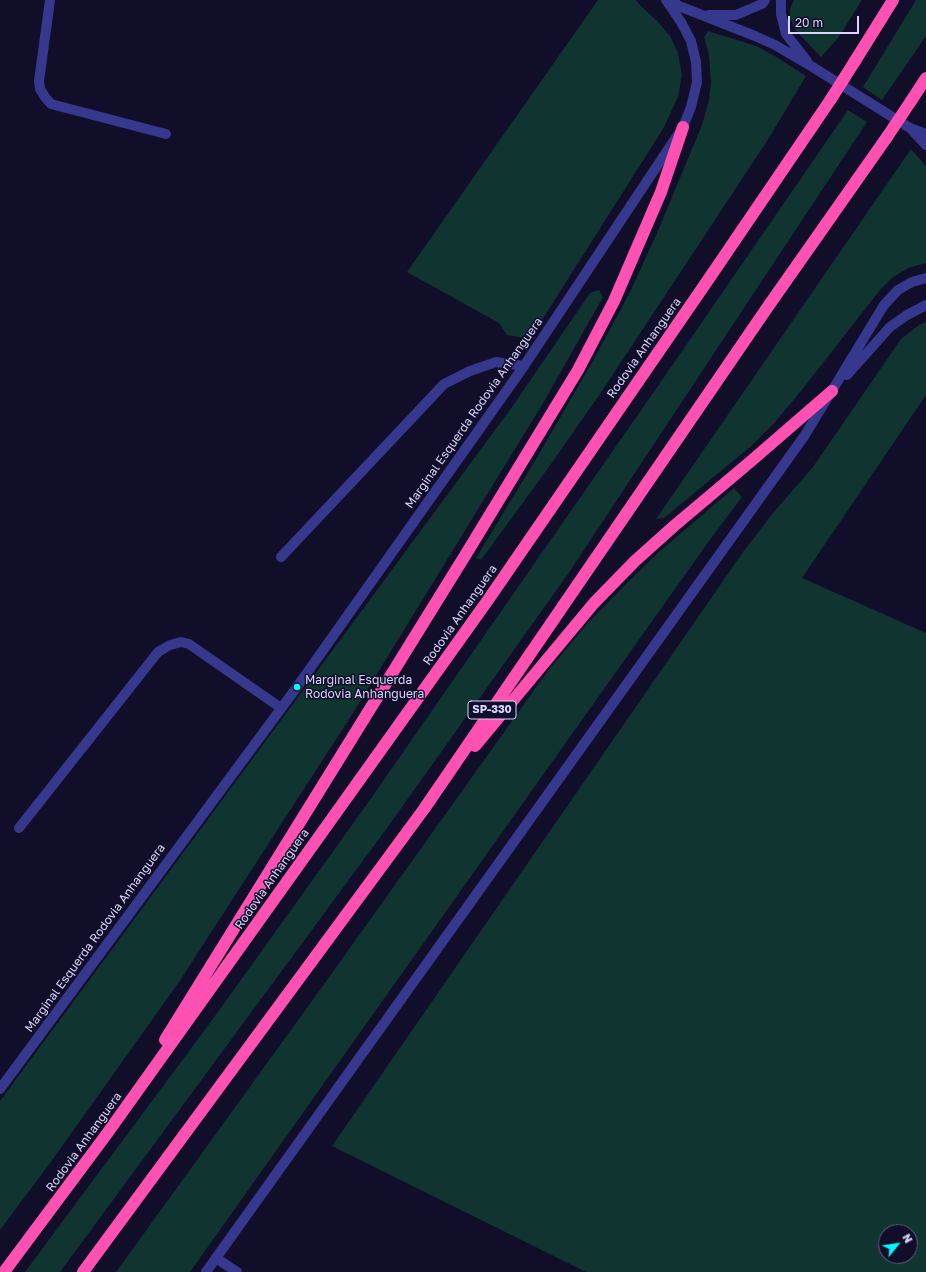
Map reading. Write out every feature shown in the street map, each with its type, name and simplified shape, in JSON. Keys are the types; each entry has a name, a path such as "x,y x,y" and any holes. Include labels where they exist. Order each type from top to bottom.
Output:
{"highway":[{"name":"Rodovia Anhanguera","path":"4,1272 106,1135 488,600 706,284 831,99 893,0"},
{"name":"SP-330","path":"82,1272 424,809 762,315 912,101 926,78"},
{"path":"106,1135 466,554 578,370 614,301 652,214 683,127"},
{"path":"424,809 594,603 635,561 674,526 832,391"}],"street":[{"path":"50,0 39,81 40,89 44,97 51,104 166,134"},
{"name":"Marginal Esquerda Rodovia Anhanguera","path":"0,1089 281,708 524,366 683,127 691,107 697,82 696,62 691,41 681,22 666,0"},
{"path":"671,0 679,6 768,42 811,66 910,128 926,134"},
{"path":"702,15 736,15 762,4 765,0"},
{"path":"781,0 781,14 786,34 811,66"},
{"path":"910,128 926,145"},
{"path":"206,1272 806,435 884,305 898,290 912,282 926,278"},
{"path":"832,391 890,327 907,315 926,305"},
{"path":"281,557 444,384 470,371 496,362 524,366"},
{"path":"19,828 158,652 170,645 181,642 189,644 281,708"},
{"path":"216,1258 236,1272"}],"green space":[{"path":"598,0 636,0 670,36 678,53 682,75 678,97 663,129 530,339 507,335 499,323 407,272"},
{"path":"794,0 862,0 838,38 821,57 795,30 790,18 790,9"},
{"path":"916,0 926,0 926,36 882,100 863,87"},
{"path":"708,31 756,46 806,76 767,141 600,394 481,560 476,558 594,359 630,292 657,233 702,125 709,100 711,83 709,55 704,37"},
{"path":"848,110 867,122 568,574 387,828 60,1272 25,1272 215,1016 367,804"},
{"path":"911,149 926,166 926,263 908,268 893,277 880,290 775,422 750,447 664,518 656,519"},
{"path":"599,290 603,297 542,405 353,713 179,982 53,1159 0,1230 0,1101 512,407 590,293"},
{"path":"926,322 926,395 802,578 926,633 926,1272 586,1272 332,1146 743,552 773,513 813,467 901,339 919,325"},
{"path":"734,488 742,497 709,541 190,1272 116,1272 547,672 587,624 623,587 661,550"}],"place":[{"name":"Marginal Esquerda Rodovia Anhanguera","path":"297,687"}]}
